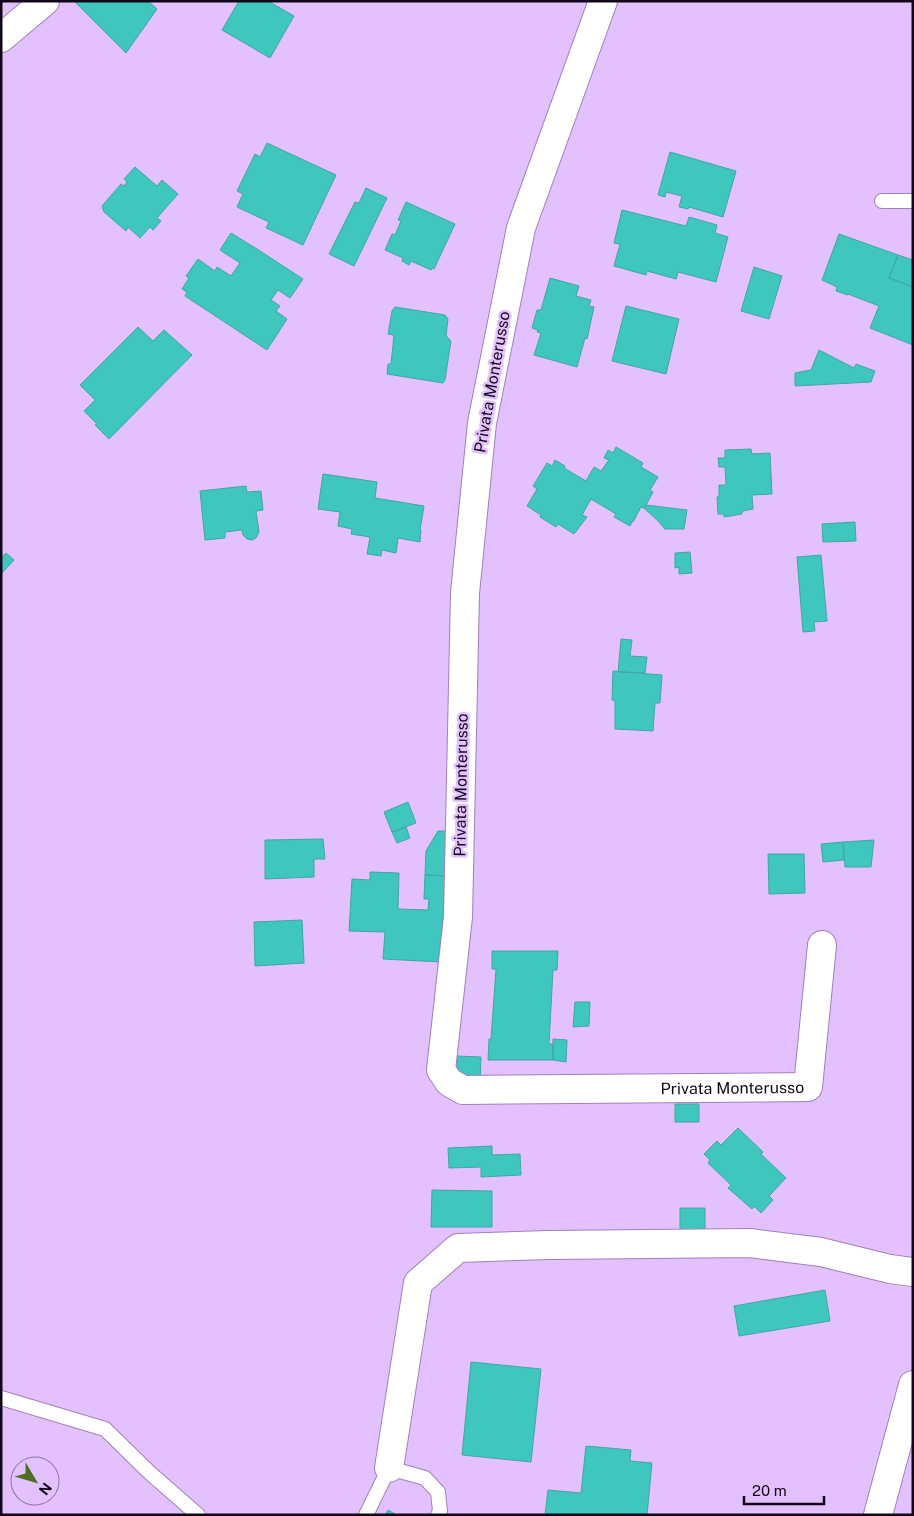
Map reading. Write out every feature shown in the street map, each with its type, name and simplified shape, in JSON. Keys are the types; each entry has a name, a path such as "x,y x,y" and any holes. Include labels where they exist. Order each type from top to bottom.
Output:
{"street":[{"path":"1,38 46,1"},
{"name":"Privata Monterusso","path":"603,1 520,228 482,423 465,593 458,917 441,1070 449,1082 463,1090 808,1087 822,945"},
{"path":"389,1468 418,1283 458,1248 750,1243 821,1252 890,1269 913,1272"},
{"path":"878,1515 913,1385"}],"lane":[{"path":"882,201 913,201"},
{"path":"1,1398 104,1429 198,1515"},
{"path":"366,1515 389,1468 425,1478 438,1492 440,1512 438,1515"}],"building":[{"path":"74,1 148,1 157,9 126,53"},
{"path":"239,1 268,1 294,16 270,58 222,30"},
{"path":"267,143 336,175 303,245 266,228 269,222 237,207 243,194 237,191 255,154 260,157"},
{"path":"670,152 736,171 723,217 689,207 688,209 679,207 682,196 666,192 665,197 658,195"},
{"path":"135,167 157,186 162,180 178,194 157,218 161,221 153,230 150,227 140,238 128,227 126,231 104,212 102,206 121,184 124,186 127,182 124,179"},
{"path":"366,188 387,198 354,266 329,254 355,202 359,203"},
{"path":"406,202 455,224 434,269 432,268 431,270 411,261 409,265 402,261 403,258 385,250 392,234 395,235 401,221 398,220"},
{"path":"622,210 686,226 689,217 717,225 715,233 728,237 716,282 678,272 676,279 647,271 646,275 614,266 620,244 614,243"},
{"path":"231,233 303,279 290,298 278,290 271,300 280,306 276,311 287,319 267,350 185,296 187,292 182,289 189,278 186,276 198,259 215,271 217,267 231,276 240,263 220,250"},
{"path":"839,234 898,255 889,278 913,287 913,345 870,328 879,306 836,291 837,287 822,280"},
{"path":"898,255 913,260 913,287 889,278"},
{"path":"754,267 782,276 769,319 741,311"},
{"path":"550,278 579,286 576,296 591,300 589,306 594,307 587,339 585,338 577,367 534,355 541,333 532,328 537,310 541,310"},
{"path":"626,306 679,319 666,374 612,361"},
{"path":"395,307 445,315 448,319 446,336 451,341 443,383 387,374 388,364 391,364 394,335 388,334 392,311"},
{"path":"138,327 153,341 164,330 192,355 109,439 84,411 95,400 80,385"},
{"path":"819,350 854,368 856,364 875,371 871,382 795,386 795,373 811,370"},
{"path":"616,447 643,463 641,467 658,477 650,490 653,492 646,505 644,508 641,507 630,526 614,517 616,514 591,499 582,515 587,517 574,534 558,524 556,527 527,506 537,489 533,486 547,463 552,466 555,460 565,466 564,468 586,481 594,467 601,471 609,460 604,458 608,450 613,453"},
{"path":"751,449 752,454 770,453 772,494 752,495 753,509 742,511 742,514 724,517 724,514 718,514 717,497 719,497 719,485 726,485 725,467 719,467 718,458 725,458 725,450"},
{"path":"323,474 377,482 375,498 424,506 420,542 398,538 396,553 382,550 381,556 367,554 370,537 351,534 352,529 338,526 340,512 318,509"},
{"path":"246,486 247,492 261,491 263,510 256,511 259,532 256,538 252,540 247,539 243,535 242,530 225,532 225,538 205,540 200,491"},
{"path":"646,505 687,510 684,529 665,529 644,508"},
{"path":"855,522 856,541 823,542 822,524"},
{"path":"690,552 692,573 679,574 679,567 675,568 675,553"},
{"path":"6,553 14,560 2,573 1,558"},
{"path":"821,555 827,621 814,622 815,631 803,632 797,557"},
{"path":"621,639 632,640 630,656 647,657 645,673 618,672"},
{"path":"613,671 662,675 660,703 655,703 653,731 615,729 615,701 612,700"},
{"path":"408,802 416,823 392,832 384,812"},
{"path":"406,827 410,838 397,843 392,832"},
{"path":"438,831 451,831 445,876 425,875 426,851"},
{"path":"323,839 325,859 314,859 314,877 265,879 265,840"},
{"path":"874,840 871,867 845,867 843,842"},
{"path":"843,842 844,860 823,862 821,844"},
{"path":"768,854 804,854 805,893 769,894"},
{"path":"370,872 399,873 398,909 428,910 429,899 424,899 425,875 445,876 441,962 383,959 385,932 349,931 352,879 370,880"},
{"path":"302,920 304,963 255,966 254,922"},
{"path":"492,951 558,951 557,970 553,970 549,1044 553,1044 553,1060 488,1060 496,969 492,969"},
{"path":"575,1002 590,1002 589,1026 573,1027"},
{"path":"553,1039 567,1040 566,1062 553,1060"},
{"path":"457,1056 481,1057 480,1084 457,1074"},
{"path":"675,1104 699,1104 699,1122 675,1122"},
{"path":"738,1128 786,1178 769,1196 773,1200 761,1213 754,1206 752,1209 728,1188 731,1185 708,1163 710,1160 704,1154 717,1141 721,1145"},
{"path":"492,1146 492,1155 520,1154 521,1175 481,1177 481,1167 449,1168 448,1148"},
{"path":"432,1190 492,1191 492,1227 431,1227"},
{"path":"680,1208 705,1208 705,1236 680,1236"},
{"path":"825,1290 830,1321 739,1336 734,1306"},
{"path":"471,1362 541,1369 531,1462 462,1455"},
{"path":"586,1446 631,1450 630,1461 652,1463 647,1515 545,1515 548,1490 581,1493"},
{"path":"388,1510 397,1515 385,1515"}]}
